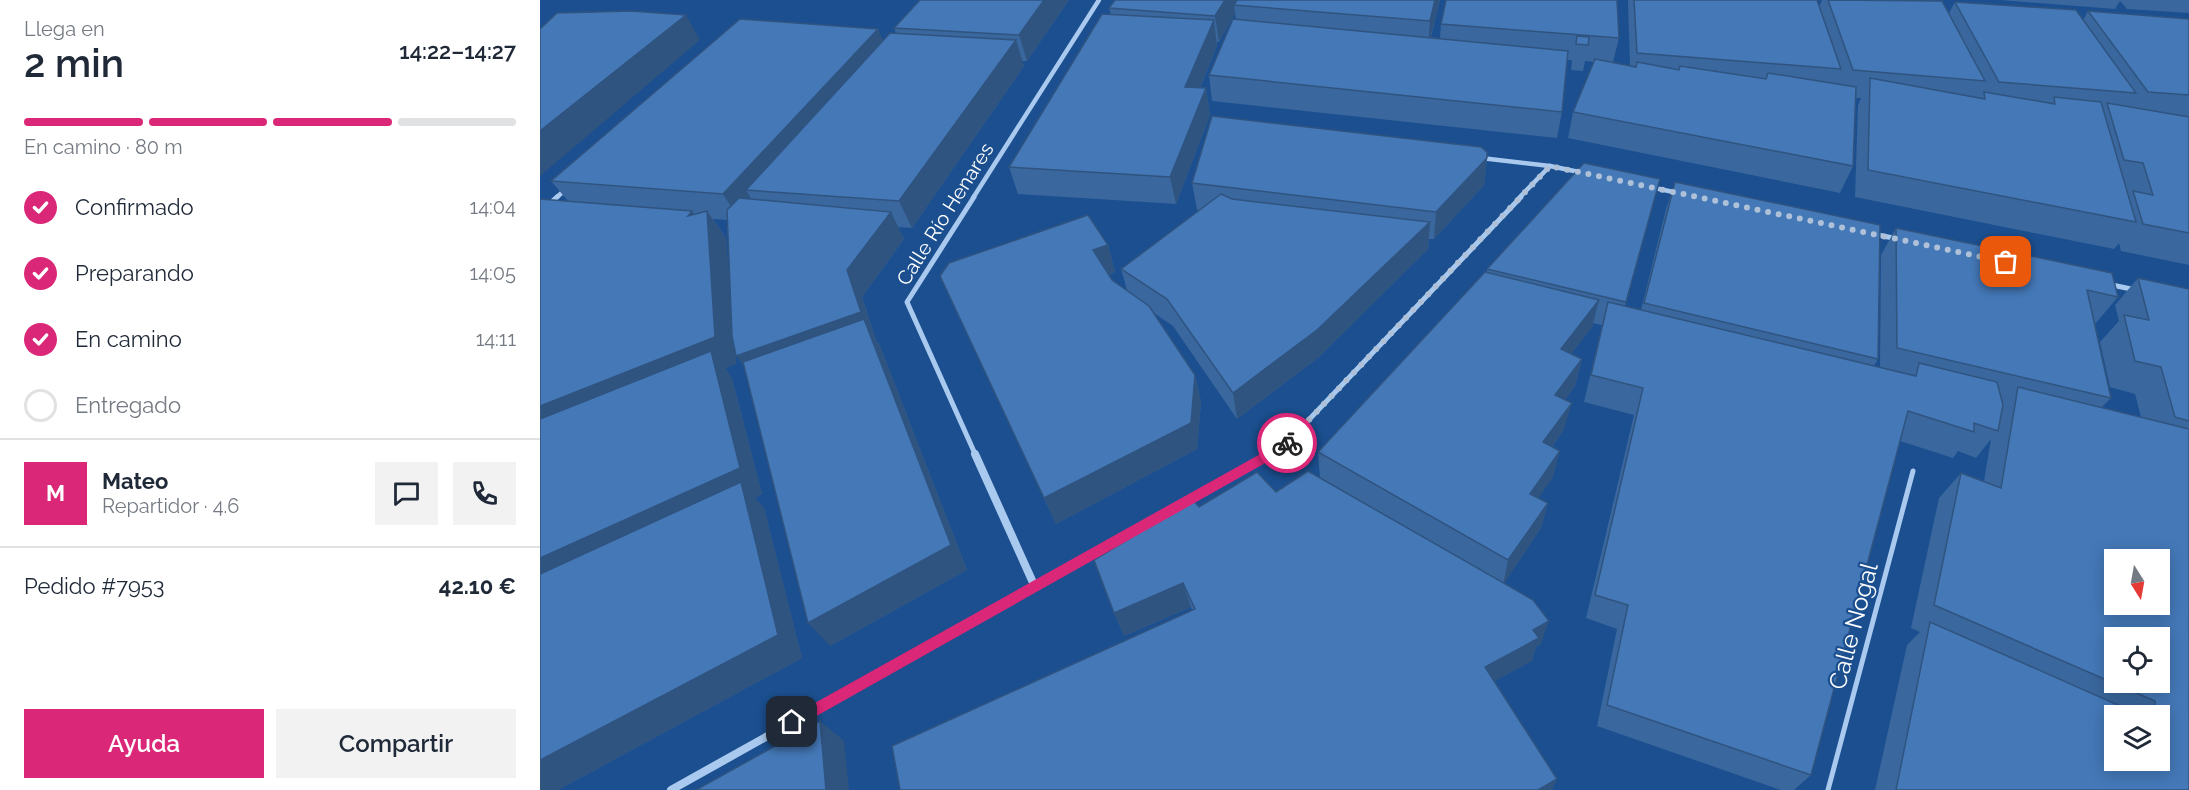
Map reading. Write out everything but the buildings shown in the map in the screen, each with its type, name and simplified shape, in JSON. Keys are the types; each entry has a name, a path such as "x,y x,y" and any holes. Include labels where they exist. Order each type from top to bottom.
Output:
{"street":[{"name":"Calle Río Henares","path":"1035,587 907,302 1099,0"},
{"path":"1469,156 1550,166 1596,176"},
{"path":"671,790 1281,449 1550,166"},
{"path":"1643,185 1689,195"},
{"path":"540,212 567,188"},
{"path":"1864,232 1910,242"},
{"path":"2096,281 2142,291"}],"lane":[{"name":"Calle Nogal","path":"1828,790 1913,471"}],"way so far":[{"path":"1287,443 1550,166 2006,262"}],"route":[{"path":"792,722 1281,449 1287,443"}]}
